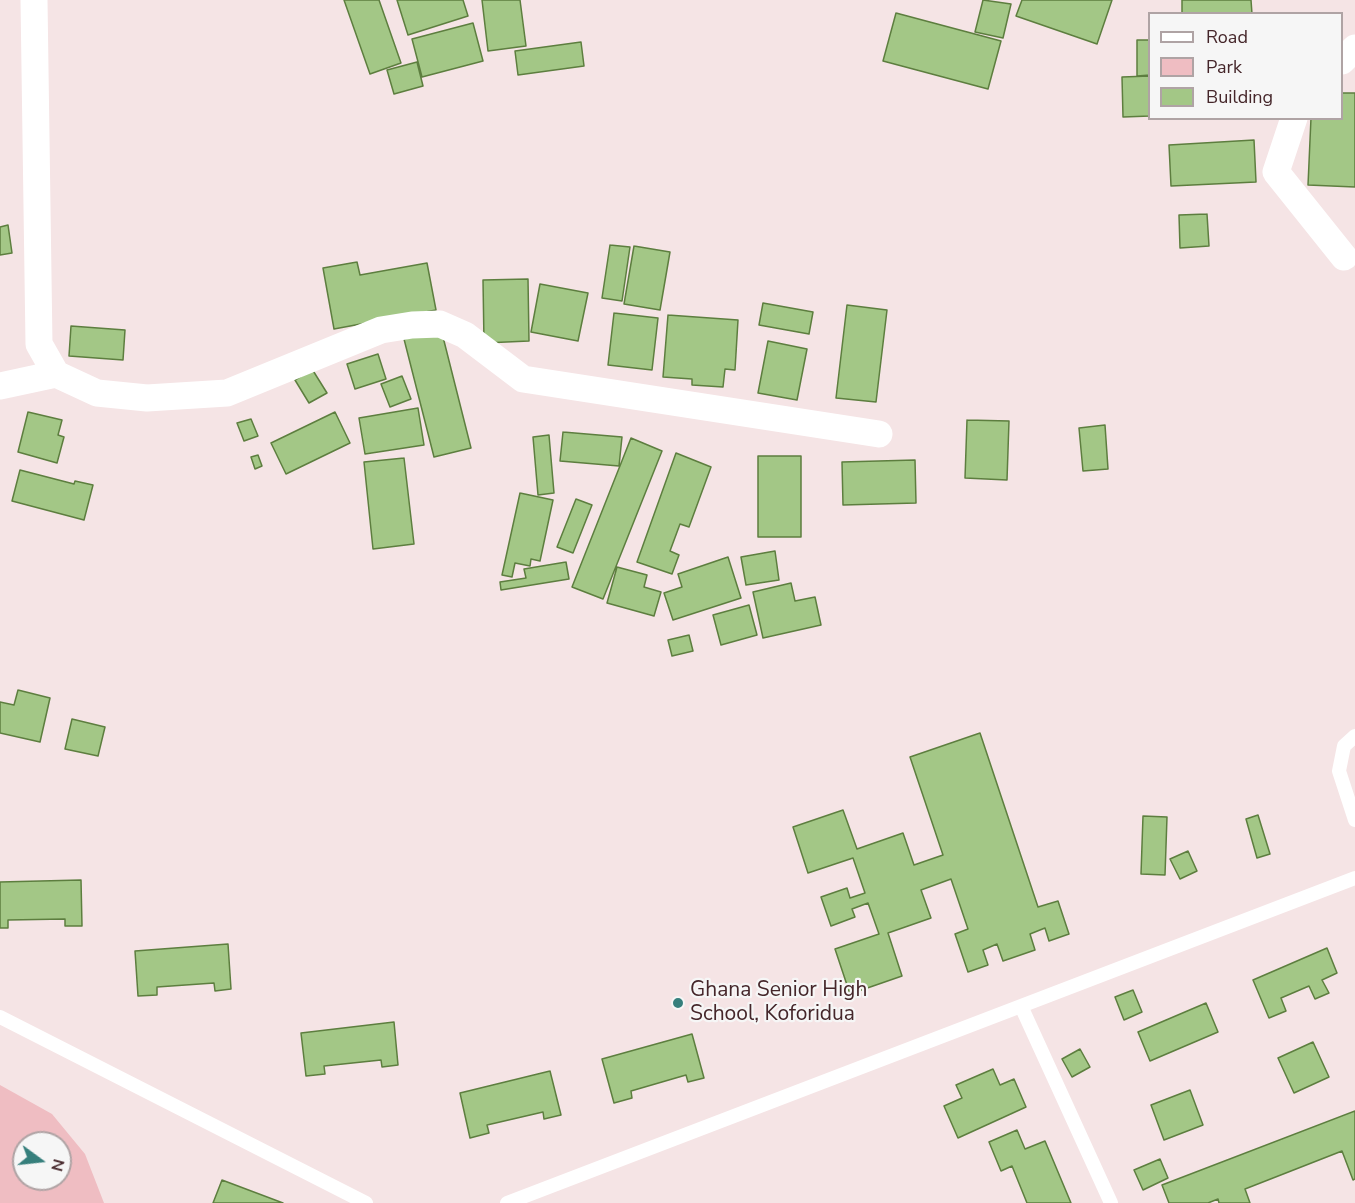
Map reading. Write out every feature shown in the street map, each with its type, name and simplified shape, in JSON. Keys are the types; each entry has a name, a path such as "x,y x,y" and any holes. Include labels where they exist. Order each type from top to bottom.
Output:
{"street":[{"path":"34,0 39,344 56,374 97,393 147,398 227,393 381,330 440,324 465,334 523,379 879,434"},
{"path":"1343,59 1355,48"},
{"path":"1293,120 1276,172 1344,257"},
{"path":"0,386 56,374"}],"lane":[{"path":"1355,736 1344,746 1339,771 1355,820"},
{"path":"507,1203 1355,878"},
{"path":"1021,1006 1111,1203"},
{"path":"0,1017 366,1203"}],"green space":[{"path":"0,1085 52,1114 66,1131 12,1131 12,1191 72,1191 72,1138 85,1154 104,1203 0,1203"}],"building":[{"path":"344,0 379,0 401,63 370,74"},
{"path":"397,0 463,0 468,16 408,35"},
{"path":"482,0 520,0 526,46 488,51"},
{"path":"983,0 1011,4 1003,38 975,32"},
{"path":"1022,0 1112,0 1097,44 1016,16"},
{"path":"1182,0 1251,0 1252,12 1182,12"},
{"path":"896,13 1001,41 988,89 883,61"},
{"path":"473,23 483,61 422,77 412,39"},
{"path":"1137,40 1148,40 1148,75 1137,76"},
{"path":"581,42 584,66 518,75 515,51"},
{"path":"417,62 423,86 394,94 387,70"},
{"path":"1148,76 1148,116 1123,117 1122,77"},
{"path":"1343,93 1355,93 1355,187 1308,185 1311,120 1343,120"},
{"path":"1254,140 1256,182 1171,186 1169,145"},
{"path":"1207,214 1209,246 1180,248 1179,215"},
{"path":"8,225 12,253 0,255 0,227"},
{"path":"610,245 630,247 622,301 602,298"},
{"path":"634,246 670,252 660,310 624,304"},
{"path":"357,262 360,275 427,263 436,310 334,329 323,268"},
{"path":"528,279 529,341 484,343 483,280"},
{"path":"540,284 588,293 578,341 531,332"},
{"path":"763,303 813,312 809,334 759,325"},
{"path":"847,305 887,310 876,402 836,398"},
{"path":"614,313 658,318 652,370 608,365"},
{"path":"668,315 738,320 735,370 725,369 723,387 692,385 692,379 663,377"},
{"path":"71,326 125,330 123,360 69,356"},
{"path":"441,329 471,448 434,457 404,339"},
{"path":"768,341 807,349 797,400 758,393"},
{"path":"378,354 386,379 355,389 347,364"},
{"path":"312,369 327,393 309,403 295,380"},
{"path":"402,376 411,399 390,407 381,384"},
{"path":"418,408 424,445 365,454 359,418"},
{"path":"28,412 62,420 58,435 64,437 57,463 18,452"},
{"path":"335,412 350,443 286,474 271,443"},
{"path":"251,419 258,436 244,441 237,423"},
{"path":"967,420 1009,421 1007,480 965,478"},
{"path":"1105,425 1108,469 1083,471 1079,428"},
{"path":"563,432 622,437 619,466 560,461"},
{"path":"549,435 554,493 538,495 533,437"},
{"path":"631,438 662,451 603,599 572,587"},
{"path":"676,453 711,467 689,527 680,524 670,551 679,555 672,574 637,562"},
{"path":"258,455 262,466 255,469 251,457"},
{"path":"758,456 801,456 801,537 758,537"},
{"path":"404,458 414,544 373,549 364,462"},
{"path":"915,460 916,503 843,505 842,462"},
{"path":"20,470 74,484 75,481 93,485 84,520 12,501"},
{"path":"520,493 553,500 540,561 531,559 530,566 515,563 512,577 502,575"},
{"path":"576,499 592,505 573,553 557,547"},
{"path":"775,551 779,580 746,585 741,557"},
{"path":"728,557 741,598 673,620 664,593 682,587 678,574"},
{"path":"566,562 569,579 501,590 500,582 526,578 524,569"},
{"path":"617,567 647,575 644,587 661,592 654,616 607,603"},
{"path":"791,583 795,601 815,597 821,625 763,638 753,592"},
{"path":"749,605 757,635 721,645 713,615"},
{"path":"689,635 693,651 672,656 668,640"},
{"path":"18,690 50,698 40,742 0,733 0,702 14,705"},
{"path":"72,719 105,727 98,756 65,749"},
{"path":"980,733 1038,907 1058,901 1069,934 1049,941 1045,928 1030,934 1035,950 1003,961 997,944 983,950 988,965 968,972 955,934 968,929 951,879 921,890 931,918 888,933 902,976 850,994 835,949 879,934 868,903 852,909 855,917 831,926 821,897 847,888 850,898 865,893 853,858 808,873 793,827 843,810 857,849 903,833 914,865 943,855 910,757"},
{"path":"1258,815 1270,854 1257,858 1246,819"},
{"path":"1143,816 1167,817 1165,875 1141,874"},
{"path":"1188,851 1197,871 1180,879 1170,859"},
{"path":"81,880 82,926 65,926 65,919 8,920 8,928 0,928 0,882"},
{"path":"228,944 231,989 215,991 214,983 157,987 157,995 138,996 135,951"},
{"path":"1327,948 1337,973 1322,980 1329,993 1315,999 1309,986 1281,998 1286,1011 1269,1018 1253,980"},
{"path":"1133,990 1142,1012 1124,1020 1115,997"},
{"path":"1206,1003 1218,1032 1150,1061 1138,1032"},
{"path":"394,1022 398,1065 382,1067 381,1060 324,1066 325,1074 306,1076 301,1033"},
{"path":"692,1034 704,1078 688,1082 686,1075 631,1091 632,1098 614,1103 602,1059"},
{"path":"1313,1042 1329,1077 1294,1093 1278,1058"},
{"path":"1080,1049 1090,1067 1072,1077 1062,1059"},
{"path":"993,1069 1000,1085 1014,1079 1026,1107 958,1138 944,1106 962,1098 956,1085"},
{"path":"550,1071 561,1115 544,1119 543,1112 487,1125 489,1133 470,1138 460,1093"},
{"path":"1190,1090 1203,1125 1164,1140 1151,1105"},
{"path":"1355,1111 1355,1179 1353,1180 1342,1151 1245,1189 1250,1203 1219,1203 1218,1199 1208,1203 1169,1203 1162,1185"},
{"path":"1017,1130 1025,1149 1045,1141 1071,1203 1027,1203 1012,1166 1001,1171 989,1142"},
{"path":"1160,1159 1168,1178 1143,1190 1134,1170"},
{"path":"222,1180 283,1203 213,1203"}],"place":[{"name":"Ghana Senior High School, Koforidua","path":"678,1003"}]}
